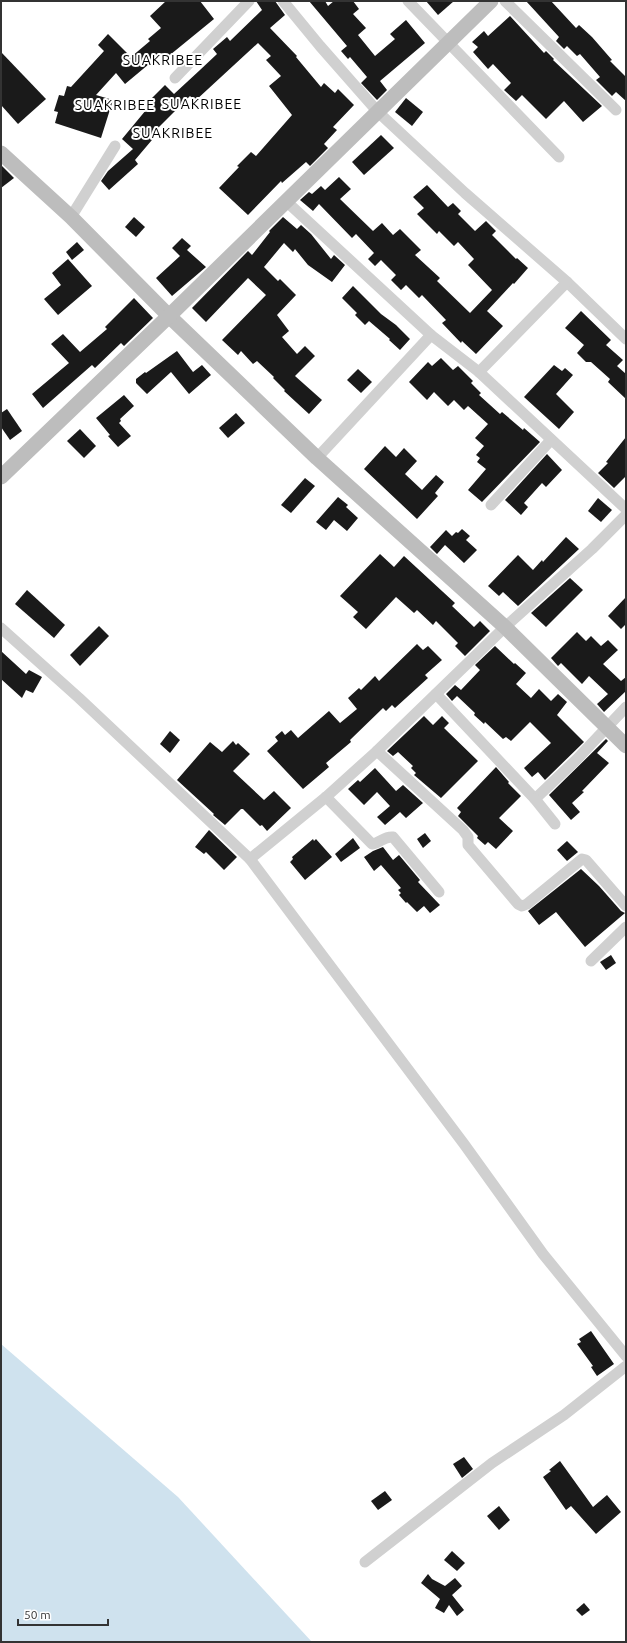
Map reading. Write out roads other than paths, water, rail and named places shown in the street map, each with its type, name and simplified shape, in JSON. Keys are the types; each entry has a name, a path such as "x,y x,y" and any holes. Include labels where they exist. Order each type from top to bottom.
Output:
{"street":[{"path":"175,78 249,1"},
{"path":"283,1 378,112 465,193 567,282 626,338"},
{"path":"408,1 559,157"},
{"path":"1,477 287,202 491,1"},
{"path":"505,1 616,110"},
{"path":"71,217 115,146"},
{"path":"1,153 71,217 169,316 317,458 505,628 626,746"},
{"path":"287,202 431,335 479,372 626,509"},
{"path":"479,372 567,282"},
{"path":"317,458 431,335"},
{"path":"491,505 551,440"},
{"path":"250,859 326,797 377,752 505,628 592,549 626,515"},
{"path":"1,628 79,698 250,859 454,1132 543,1254 626,1356"},
{"path":"436,694 535,799 555,824"},
{"path":"535,799 577,759 626,707"},
{"path":"377,752 463,830 468,837 468,845 518,904 522,906 527,904 582,859 586,860 626,906"},
{"path":"326,797 372,844 375,844 388,837 393,837 439,892"},
{"path":"591,961 626,927"},
{"path":"365,1562 492,1464 564,1415 626,1366"}],"water":[{"path":"1,1344 178,1497 312,1642 1,1642"}],"district":[{"name":"SUAKRIBEE","path":"163,60"},
{"name":"SUAKRIBEE","path":"202,104"},
{"name":"SUAKRIBEE","path":"115,105"},
{"name":"SUAKRIBEE","path":"173,133"}]}
